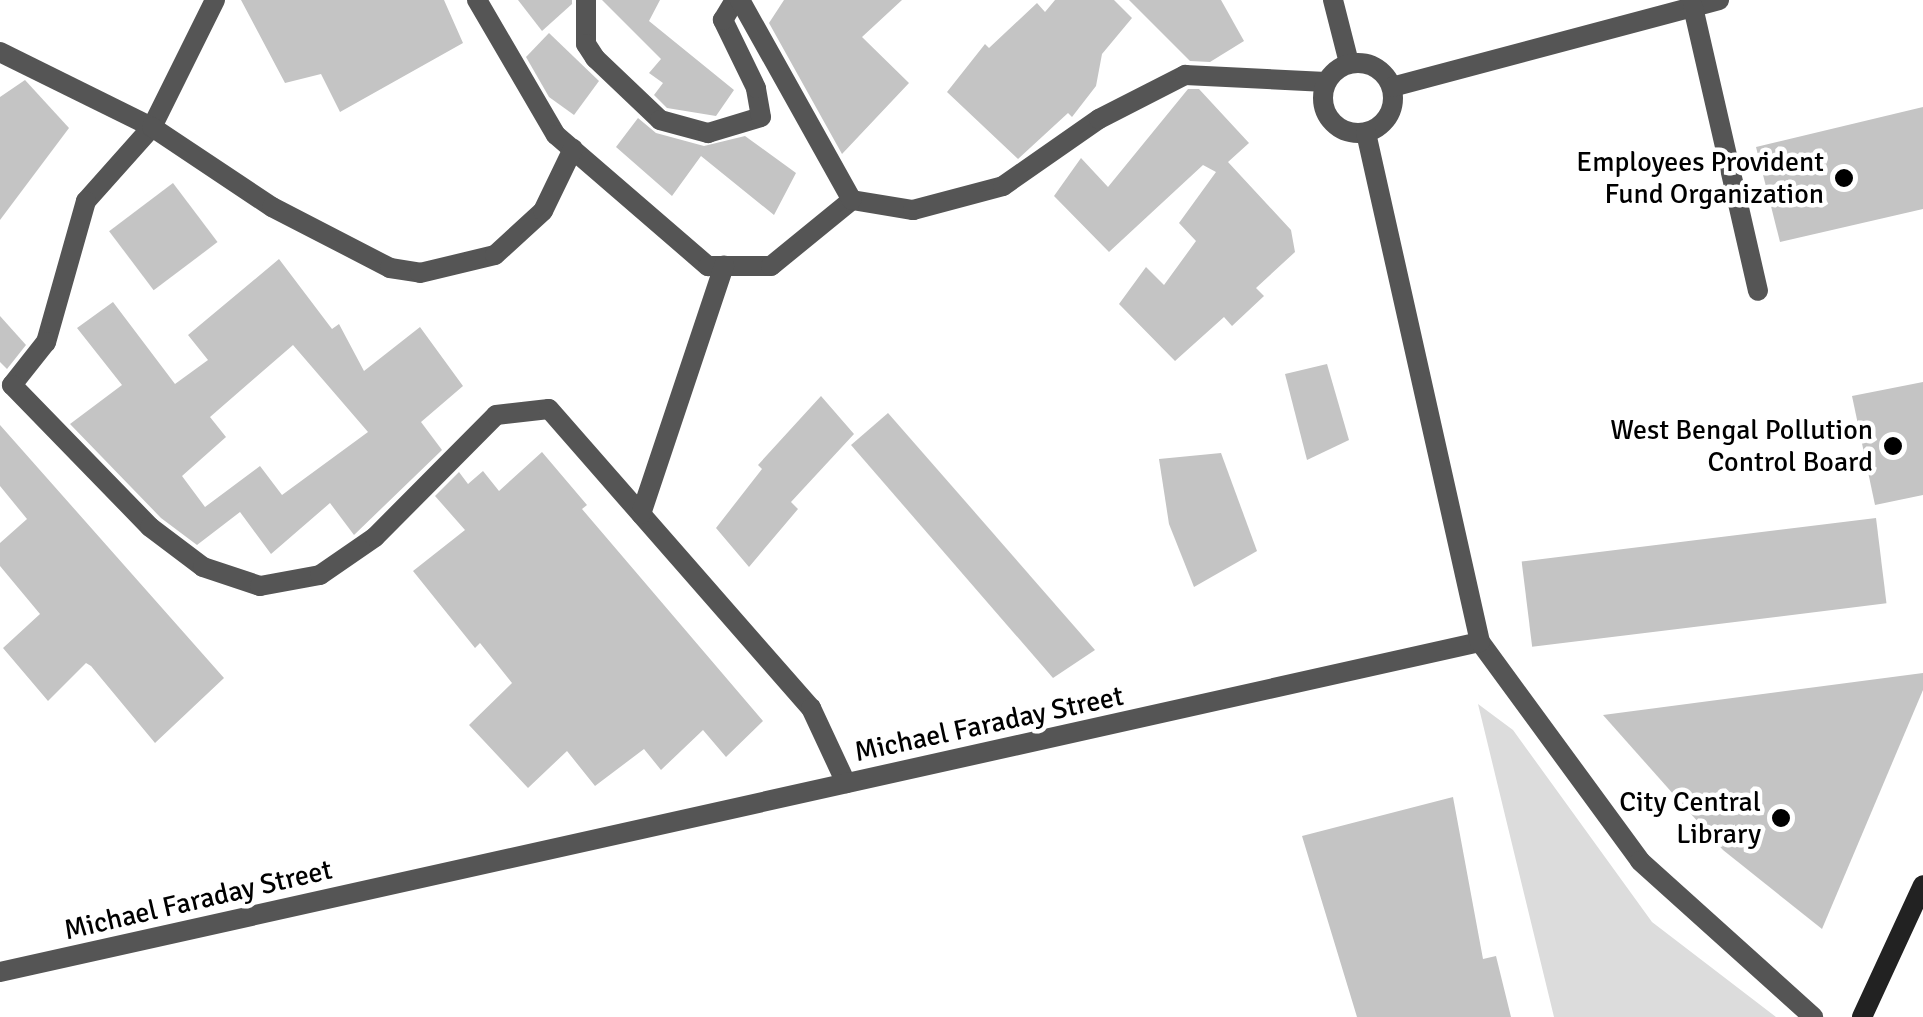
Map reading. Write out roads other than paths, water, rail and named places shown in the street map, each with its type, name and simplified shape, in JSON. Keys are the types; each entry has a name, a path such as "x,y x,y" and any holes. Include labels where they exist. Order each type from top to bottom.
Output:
{"street":[{"path":"215,0 152,126 86,201 46,342 6,379 150,526 204,567 260,586 320,575 348,556 496,415 549,409 811,708 846,783"},
{"path":"477,0 556,136 708,266 771,266 852,200 914,210 1002,186 1099,120 1186,75 1326,82"},
{"path":"586,0 586,44 595,58 660,120 708,133 761,117 756,88 724,20 737,0 852,200"},
{"path":"1333,0 1350,63"},
{"path":"1392,88 1692,4 1719,0"},
{"path":"1692,4 1758,290"},
{"path":"0,52 152,126 272,207 390,268 420,273 495,255 543,211 572,149"},
{"path":"1350,63 1378,68 1392,88 1388,116 1366,133 1352,134 1330,121 1322,96 1326,82 1350,63"},
{"path":"1366,133 1480,642 1640,861 1813,1017"},
{"path":"641,514 724,266"},
{"name":"Michael Faraday Street","path":"0,972 1480,642"},
{"path":"1862,1017 1923,884"}],"place":[{"name":"Employees Provident Fund Organization","path":"1844,178"},
{"name":"West Bengal Pollution Control Board","path":"1893,446"},
{"name":"City Central Library","path":"1781,818"}]}
